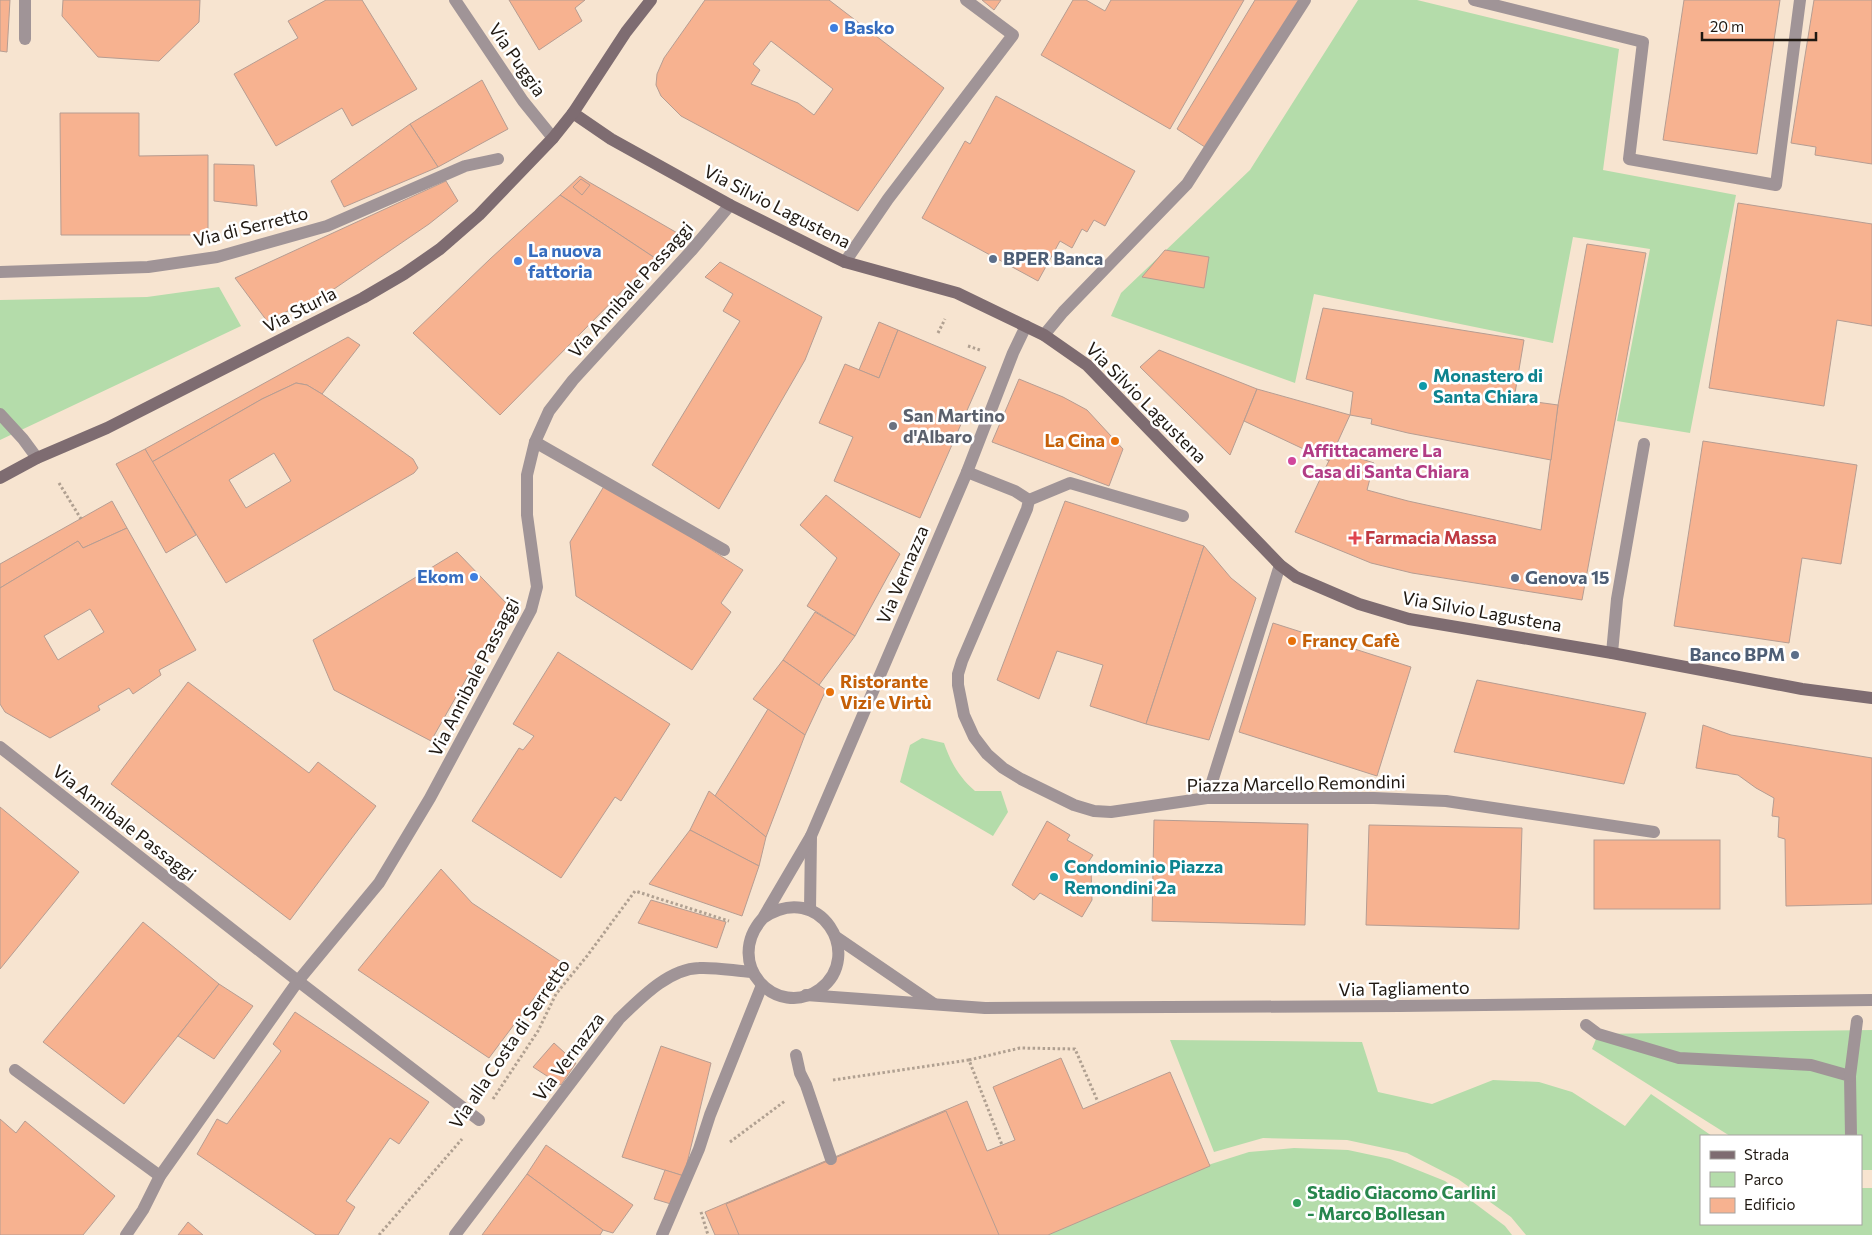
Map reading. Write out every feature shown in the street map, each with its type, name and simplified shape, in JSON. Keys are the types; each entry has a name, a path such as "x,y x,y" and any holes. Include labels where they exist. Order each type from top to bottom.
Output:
{"street":[{"path":"25,0 25,39"},
{"name":"Via Puggia","path":"455,0 523,101 553,138"},
{"name":"Via Sturla","path":"0,478 36,458 107,428 363,298 404,274 461,232 553,138 573,112 626,32 651,0"},
{"path":"845,262 888,199 1013,35 966,0"},
{"path":"1044,335 1063,312 1187,184 1305,0"},
{"path":"1474,0 1643,42 1629,159 1776,185 1800,0"},
{"name":"Via Silvio Lagustena","path":"573,112 611,139 730,206 845,262 957,293 1044,335 1087,364 1280,565 1296,577 1359,604 1408,619 1612,653 1793,687 1872,698"},
{"name":"Via di Serretto","path":"0,272 148,267 217,257 327,226 465,166 498,159"},
{"name":"Via Annibale Passaggi","path":"126,1235 143,1210 160,1176 298,981 379,883 430,798 531,610 537,587 527,514 526,475 535,442 549,411 573,380 730,206"},
{"name":"Via Vernazza","path":"806,996 790,998 775,994 762,986 752,972 748,957 748,942 754,928 763,918 811,836 967,472 1013,353 1026,326"},
{"path":"0,414 23,439 36,458"},
{"path":"535,442 724,550"},
{"path":"1612,653 1616,599 1644,444"},
{"path":"967,472 1015,490 1028,500 1070,483 1183,516"},
{"name":"Piazza Marcello Remondini","path":"1028,500 1027,509 958,674 958,685 964,715 974,737 987,754 1003,768 1021,779 1074,805 1094,811 1111,812 1207,798 1374,798 1446,801 1654,832"},
{"path":"1207,798 1280,565"},
{"name":"Via Annibale Passaggi","path":"0,747 298,981 479,1120"},
{"name":"Via Vernazza","path":"763,918 774,911 786,907 810,910 811,836"},
{"path":"806,996 820,989 831,977 837,962 838,950 836,938 830,926 822,917 810,910"},
{"path":"836,938 936,1005"},
{"name":"Via Vernazza","path":"455,1235 619,1019 648,992 672,976 697,968 752,972"},
{"path":"662,1235 684,1185 762,986"},
{"name":"Via Tagliamento","path":"806,996 985,1008 1199,1008 1872,1000"},
{"path":"1852,1135 1850,1076 1858,1021"},
{"path":"1586,1025 1598,1034 1679,1058 1811,1065 1850,1076"},
{"path":"796,1055 800,1072 831,1159"},
{"path":"15,1070 160,1176"}],"path":[{"path":"938,333 945,319"},
{"path":"968,346 980,350"},
{"path":"59,483 81,519"},
{"name":"Via alla Costa di Serretto","path":"379,1235 479,1120 538,1031 556,994 635,891 754,928"},
{"path":"969,1060 1020,1048 1075,1049 1098,1102"}],"green space":[{"path":"1358,0 1417,0 1619,49 1603,170 1736,195 1690,433 1617,421 1650,249 1573,237 1553,343 1314,294 1295,383 1111,316 1121,293 1250,170"},
{"path":"219,287 241,326 0,440 0,300 147,297"},
{"path":"922,738 944,743 956,769 975,791 1001,791 1008,812 993,836 900,782 910,745"},
{"path":"1872,1030 1872,1170 1862,1170 1862,1135 1728,1135 1592,1049 1598,1034"},
{"path":"1170,1040 1362,1042 1378,1092 1432,1104 1493,1080 1539,1082 1572,1092 1625,1126 1651,1094 1711,1135 1700,1135 1700,1225 1862,1225 1862,1188 1872,1188 1872,1235 1526,1235 1511,1217 1458,1179 1407,1153 1347,1140 1263,1138 1214,1152"},
{"name":"Stadio Giacomo Carlini - Marco Bollesan","path":"1294,1148 1348,1150 1390,1159 1445,1181 1505,1226 1512,1235 1047,1235 1208,1165 1249,1152"}],"building":[{"path":"0,0 10,0 7,52 0,51"},
{"path":"63,0 200,0 199,22 159,61 98,57 62,16"},
{"path":"326,0 362,0 417,89 352,126 342,108 276,146 234,74 298,38 288,21"},
{"path":"509,0 585,0 575,8 582,21 539,50"},
{"path":"705,0 829,0 944,88 858,211 681,116 661,96 656,85 657,74 664,58","holes":["771,41 833,89 814,115 798,103 751,84 760,70 753,64"]},
{"path":"982,0 1001,0 994,10"},
{"path":"1073,0 1086,0 1105,11 1111,0 1244,0 1170,129 1041,55"},
{"path":"1255,0 1301,0 1208,149 1177,129"},
{"path":"1684,0 1780,0 1757,154 1663,140"},
{"path":"1814,0 1872,0 1872,164 1815,155 1816,147 1791,143"},
{"path":"482,80 508,129 438,167 410,124"},
{"path":"996,96 1135,171 1105,226 1094,220 1087,232 1082,229 1072,248 1060,241 1038,281 922,218 965,141 970,144"},
{"path":"60,113 139,113 139,156 208,155 208,235 61,235"},
{"path":"410,124 438,167 344,207 331,181"},
{"path":"214,164 254,165 257,206 214,201"},
{"path":"580,176 679,234 655,258 560,195"},
{"path":"581,179 590,185 582,195 573,187"},
{"path":"446,181 458,201 429,224 334,289 267,321 235,278"},
{"path":"560,195 655,258 500,415 413,333"},
{"path":"1738,203 1872,224 1872,326 1837,320 1824,406 1709,388"},
{"path":"1587,244 1646,253 1582,600 1412,573 1371,563 1295,532 1334,450 1374,463 1367,490 1408,501 1541,530 1558,405"},
{"path":"1165,250 1209,257 1204,288 1142,277"},
{"path":"720,262 822,317 805,360 719,509 652,465 740,321 723,311 733,294 705,277"},
{"name":"Monastero di Santa Chiara","path":"1323,308 1524,340 1514,399 1558,405 1551,460 1408,433 1371,424 1372,419 1350,415 1353,392 1306,379"},
{"path":"879,322 898,330 879,378 859,370"},
{"name":"San Martino d'Albaro","path":"898,330 986,367 920,518 834,481 853,437 819,423 845,364 879,378"},
{"path":"348,337 360,345 322,394 307,385 296,383 262,399 152,462 145,449"},
{"path":"1159,350 1257,389 1230,455 1140,367"},
{"path":"1019,379 1063,397 1087,410 1123,449 1109,486 992,442"},
{"path":"296,383 307,385 413,459 418,468 414,473 226,583 152,462 262,399","holes":["274,453 291,481 246,508 229,480"]},
{"path":"1257,389 1350,415 1329,461 1244,421"},
{"path":"1703,441 1857,465 1841,564 1802,558 1789,643 1674,626"},
{"path":"145,449 196,535 166,553 116,464"},
{"path":"606,483 743,570 721,603 731,612 692,670 576,596 570,542"},
{"path":"826,495 900,554 855,636 807,606 837,558 800,525"},
{"path":"112,501 127,528 83,548 78,541 0,588 0,564"},
{"path":"1065,501 1204,546 1146,724 1090,706 1103,665 1057,651 1039,699 997,680"},
{"path":"127,528 196,650 159,670 161,675 133,694 129,688 98,706 100,710 50,738 5,712 0,704 0,588 78,541 83,548","holes":["90,609 104,632 58,660 44,636"]},
{"path":"1204,546 1231,578 1256,598 1209,740 1146,724"},
{"path":"457,552 508,605 431,741 334,690 313,640"},
{"path":"815,612 855,636 819,685 783,660"},
{"path":"1273,623 1411,667 1377,776 1239,732"},
{"path":"558,652 670,724 621,801 615,797 561,878 472,821 519,748 523,750 534,736 513,724"},
{"path":"783,660 826,690 805,735 753,699"},
{"path":"1477,680 1646,713 1624,784 1454,752"},
{"path":"188,682 309,773 318,762 376,806 290,920 111,784"},
{"path":"768,709 805,735 766,837 715,796"},
{"path":"1703,725 1731,735 1872,758 1872,904 1786,906 1785,839 1778,837 1779,817 1772,816 1774,798 1738,775 1696,768"},
{"path":"709,791 766,837 759,866 690,830"},
{"path":"0,807 79,872 0,969"},
{"path":"1154,820 1308,824 1305,925 1152,921"},
{"name":"Condominio Piazza Remondini 2a","path":"1047,821 1070,835 1067,840 1093,855 1087,864 1091,869 1092,900 1082,917 1040,893 1034,900 1012,885"},
{"path":"1369,825 1522,828 1519,929 1366,925"},
{"path":"690,830 759,866 742,916 649,884"},
{"path":"1594,840 1720,840 1720,909 1594,909"},
{"path":"441,869 472,903 566,965 544,998 537,994 489,1058 358,970"},
{"path":"651,900 726,922 717,948 638,923"},
{"path":"143,922 219,984 124,1104 43,1042"},
{"path":"219,984 253,1006 214,1059 178,1036"},
{"path":"295,1012 429,1102 399,1144 390,1138 346,1201 355,1207 338,1235 316,1235 197,1154 217,1119 227,1124 281,1051 273,1044"},
{"path":"554,1043 576,1063 561,1085 533,1067"},
{"path":"661,1046 711,1063 684,1176 622,1157"},
{"path":"1061,1058 1083,1109 1170,1072 1210,1166 1048,1235 715,1235 705,1212 967,1101 987,1151 1015,1140 993,1087"},
{"path":"946,1111 999,1235 739,1235 726,1204"},
{"path":"0,1119 16,1133 25,1121 115,1196 83,1235 0,1235"},
{"path":"546,1145 633,1205 613,1233 603,1230 527,1174"},
{"path":"665,1170 684,1176 671,1204 654,1199"},
{"path":"527,1174 603,1230 600,1235 482,1235"},
{"path":"188,1222 203,1235 178,1235"}],"place":[{"name":"Basko","path":"834,28"},
{"name":"BPER Banca","path":"993,259"},
{"name":"La nuova fattoria","path":"518,261"},
{"name":"Monastero di Santa Chiara","path":"1423,386"},
{"name":"San Martino d'Albaro","path":"893,426"},
{"name":"La Cina","path":"1115,441"},
{"name":"Affittacamere La Casa di Santa Chiara","path":"1292,461"},
{"name":"Farmacia Massa","path":"1355,538"},
{"name":"Ekom","path":"474,577"},
{"name":"Genova 15","path":"1515,578"},
{"name":"Francy Cafè","path":"1292,641"},
{"name":"Banco BPM","path":"1795,655"},
{"name":"Ristorante Vizi e Virtù","path":"830,692"},
{"name":"Condominio Piazza Remondini 2a","path":"1054,877"},
{"name":"Stadio Giacomo Carlini - Marco Bollesan","path":"1297,1203"}]}
